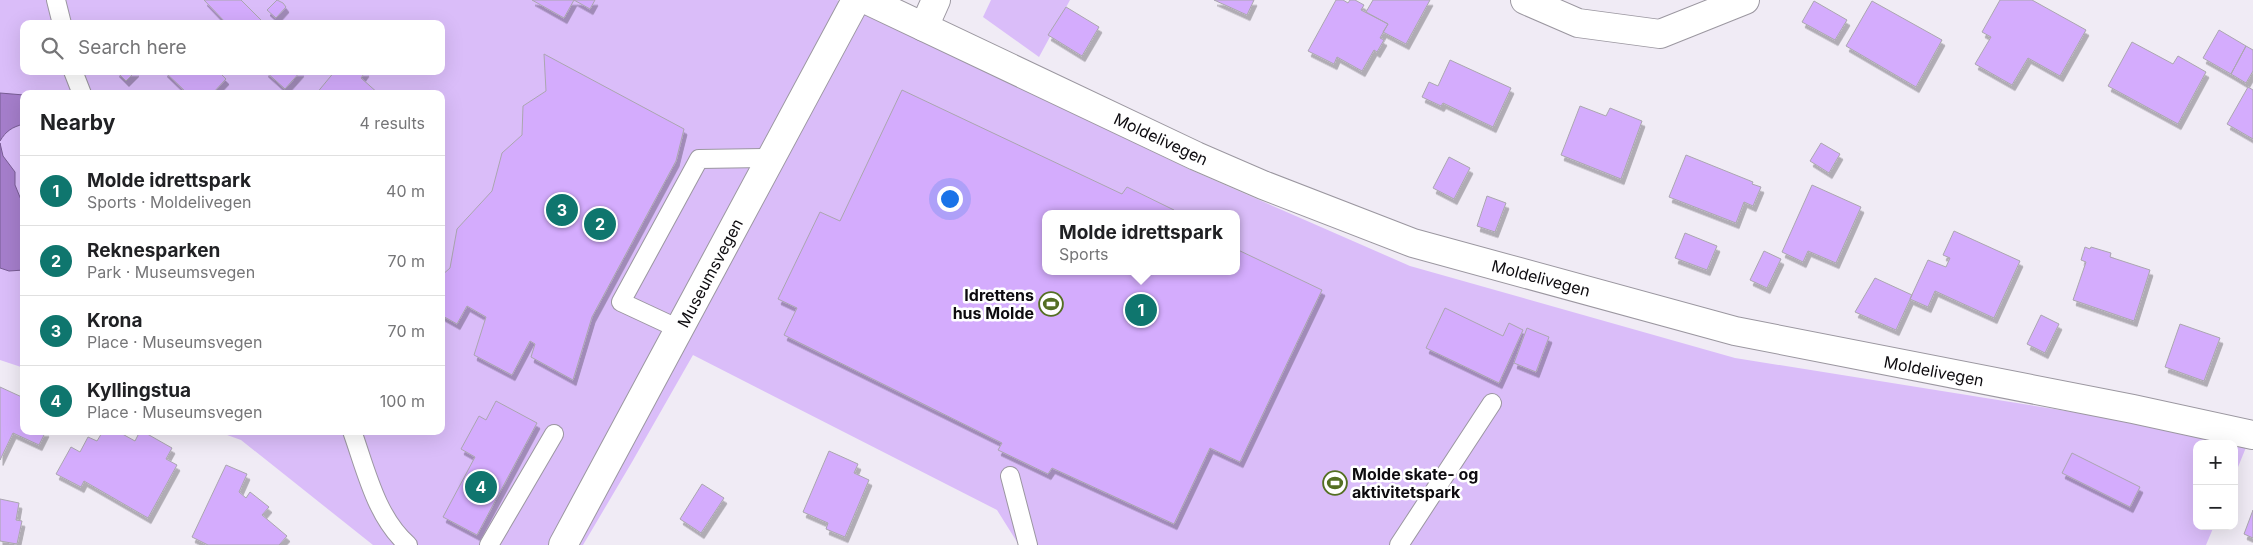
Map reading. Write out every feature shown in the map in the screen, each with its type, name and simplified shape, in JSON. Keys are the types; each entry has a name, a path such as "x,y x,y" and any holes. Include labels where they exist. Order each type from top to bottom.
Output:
{"main road":[{"name":"Museumsvegen","path":"563,545 856,0"},
{"name":"Moldelivegen","path":"867,0 1263,186 1413,243 1735,331 2133,409 2253,435"},
{"path":"924,27 936,0"},
{"path":"1525,0 1578,23 1660,34 1745,0"}],"lane":[{"path":"56,0 61,20"},
{"path":"75,75 80,90"},
{"path":"679,329 621,302 699,159 772,158"},
{"path":"1399,545 1492,403"},
{"path":"489,545 554,434"},
{"path":"353,435 380,507 408,545"},
{"path":"1010,476 1028,545"}],"shaded area":[{"path":"0,0 837,0 1193,171 1410,266 1735,358 2249,440 2238,467 2238,440 2193,440 2193,530 2212,530 2206,545 1019,545 997,510 693,355 583,545 373,545 241,440 227,435 445,435 445,90 20,90 20,367 0,360"},
{"path":"991,0 1070,0 1039,57 983,17"},
{"path":"0,93 20,95 20,126 10,130 0,141"},
{"path":"0,143 3,156 15,172 15,185 20,197 20,270 9,271 0,268"}],"building":[{"path":"204,0 241,0 261,20 223,20"},
{"path":"277,0 286,7 276,18 267,10"},
{"path":"532,0 574,0 564,18"},
{"path":"574,0 595,0 590,9"},
{"path":"1214,0 1254,0 1247,15"},
{"path":"1336,0 1343,0 1348,3 1350,0 1355,0 1364,5 1361,10 1388,24 1380,38 1384,40 1377,52 1374,50 1362,71 1337,57 1334,64 1308,51"},
{"path":"1373,0 1430,0 1406,44 1383,32 1388,24 1366,12"},
{"path":"2000,0 2032,0 2086,30 2060,76 2028,58 2012,85 1975,64 1991,37 1982,32"},
{"path":"1814,1 1847,20 1835,40 1802,22"},
{"path":"1872,1 1942,40 1916,87 1846,46"},
{"path":"1066,7 1099,27 1082,56 1048,35"},
{"path":"2219,30 2246,46 2231,74 2203,58"},
{"path":"2132,42 2173,64 2178,56 2206,72 2178,124 2108,86"},
{"path":"2246,46 2253,50 2253,71 2246,83 2231,74"},
{"path":"544,54 684,129 676,161 592,317 573,380 531,357 535,344 530,341 512,375 474,355 486,317 467,306 457,324 445,317 445,272 450,268 457,229 492,191 502,153 522,135 523,106 546,91"},
{"path":"1450,60 1511,88 1493,127 1443,103 1441,106 1422,97 1429,82 1438,86"},
{"path":"120,75 132,75 126,81"},
{"path":"168,75 222,75 226,79 216,90 184,90"},
{"path":"269,75 297,75 285,89"},
{"path":"332,75 363,75 361,78 374,90 319,90"},
{"path":"2248,87 2253,90 2253,139 2227,124"},
{"name":"Idrettens hus Molde","path":"902,90 1122,194 1127,187 1174,210 1042,210 1042,275 1240,275 1240,251 1322,290 1240,462 1210,448 1174,524 1052,468 1048,474 998,450 1002,443 784,335 797,308 778,299 820,212 840,221"},
{"path":"1580,106 1606,116 1610,108 1642,121 1621,179 1561,155"},
{"path":"1821,143 1840,154 1829,173 1810,161"},
{"path":"1686,155 1761,187 1753,206 1744,202 1736,223 1669,197"},
{"path":"1449,157 1470,168 1454,199 1433,188"},
{"path":"1812,185 1861,207 1836,263 1808,251 1803,262 1782,252"},
{"path":"1487,196 1506,203 1495,232 1477,226"},
{"path":"1954,231 2020,261 1994,318 1935,291 1928,307 1910,299 1928,260 1946,267 1950,258 1943,255"},
{"path":"1685,233 1717,246 1707,270 1675,258"},
{"path":"2085,247 2111,253 2110,257 2150,270 2134,321 2073,300 2086,262 2081,260"},
{"path":"1764,251 1781,259 1767,288 1750,280"},
{"path":"1875,278 1912,295 1896,330 1855,312"},
{"path":"1445,308 1503,336 1509,323 1523,330 1499,383 1426,348"},
{"path":"2041,315 2059,324 2045,353 2027,344"},
{"path":"2180,324 2220,338 2204,381 2165,367"},
{"path":"1527,328 1549,337 1536,372 1514,363"},
{"path":"0,387 20,396 20,435 44,435 39,445 13,433 0,460"},
{"path":"496,401 537,423 477,535 443,517 475,457 461,449 479,416 486,420"},
{"path":"101,435 124,435 135,441 138,435 149,435 172,448 166,459 177,465 148,518 84,481 81,487 56,474 71,447 80,452 88,437 97,441"},
{"path":"829,451 858,464 854,473 869,480 845,537 826,529 828,523 803,512"},
{"path":"2072,453 2140,487 2130,507 2062,473"},
{"path":"226,465 247,474 239,492 246,498 250,492 269,507 262,515 287,536 279,545 208,545 192,537"},
{"path":"702,484 724,498 701,533 680,519"},
{"path":"0,499 19,503 16,520 22,521 17,544 0,541"},
{"path":"2253,510 2253,538 2244,534"}],"place":[{"name":"Krona","path":"562,210"},
{"name":"Reknesparken","path":"600,224"},
{"name":"Idrettens hus Molde","path":"1051,304"},
{"name":"Molde idrettspark","path":"1141,310"},
{"name":"Molde skate- og aktivitetspark","path":"1335,483"},
{"name":"Kyllingstua","path":"481,487"}]}
